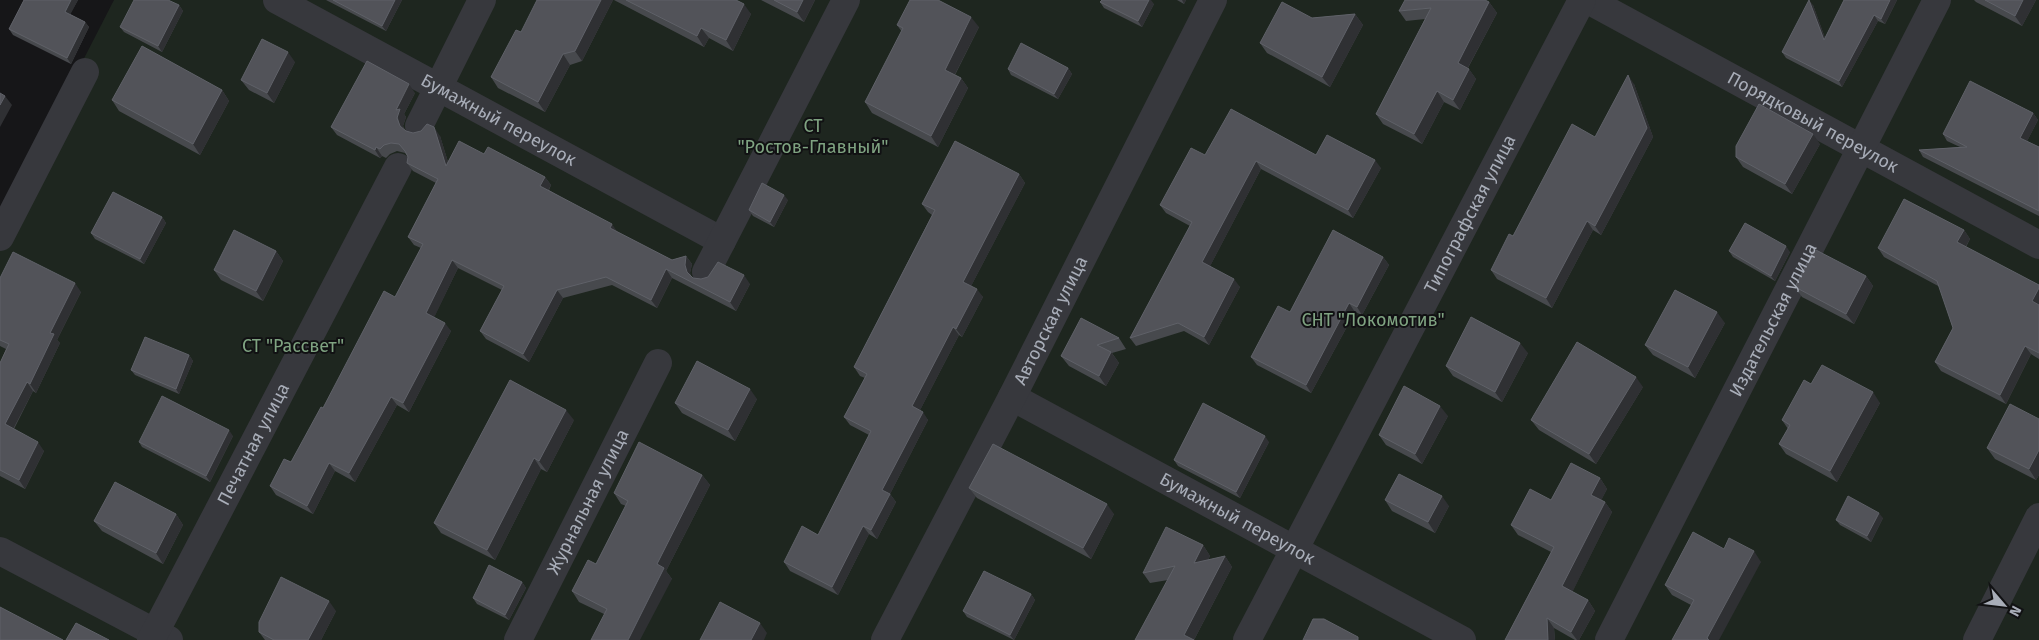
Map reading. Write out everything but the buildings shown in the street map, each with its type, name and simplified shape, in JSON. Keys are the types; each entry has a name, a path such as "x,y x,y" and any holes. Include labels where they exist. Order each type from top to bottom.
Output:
{"street":[{"name":"Бумажный переулок","path":"277,0 722,241"},
{"path":"419,126 482,0"},
{"path":"706,272 846,0"},
{"name":"Авторская улица","path":"885,640 1012,397 1212,0"},
{"name":"Типографская улица","path":"1247,640 1582,0"},
{"name":"Порядковый переулок","path":"1588,0 2039,244"},
{"name":"Издательская улица","path":"1610,640 1937,0"},
{"path":"0,236 86,72"},
{"name":"Печатная улица","path":"158,637 398,167"},
{"name":"Журнальная улица","path":"518,640 658,363"},
{"name":"Бумажный переулок","path":"1012,397 1462,640"},
{"path":"1977,640 2039,517"},
{"path":"0,551 158,637"}],"green space":[{"path":"114,0 2039,0 2039,640 0,640 0,222"}],"park label":[{"name":"СТ \"Ростов-Главный\"","path":"813,136"},
{"name":"СНТ \"Локомотив\"","path":"1373,320"},
{"name":"СТ \"Рассвет\"","path":"293,346"}]}
